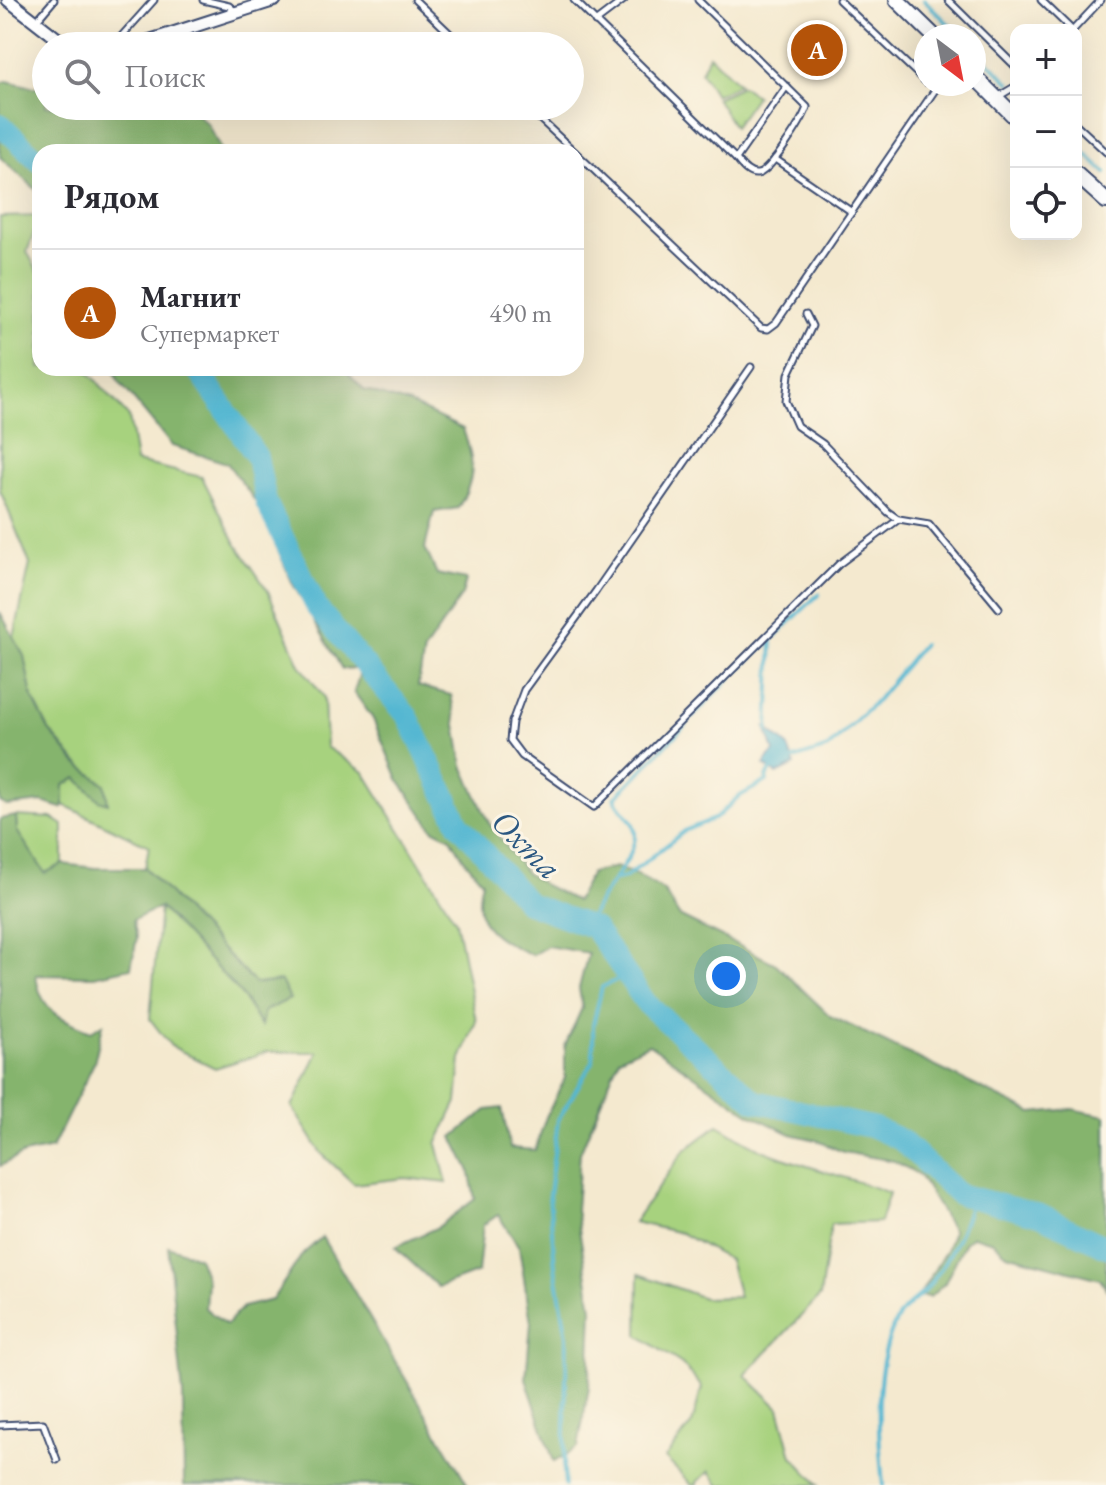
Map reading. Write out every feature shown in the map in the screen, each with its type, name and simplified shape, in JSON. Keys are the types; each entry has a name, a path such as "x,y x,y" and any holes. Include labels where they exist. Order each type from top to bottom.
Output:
{"street":[{"path":"8,0 50,32"},
{"path":"176,32 275,0"},
{"path":"897,0 922,24"},
{"path":"986,89 1010,112"},
{"path":"1082,179 1106,201"}],"lane":[{"path":"36,21 54,0"},
{"path":"125,32 154,0"},
{"path":"203,0 229,6 237,12"},
{"path":"415,0 448,32"},
{"path":"574,0 751,174 759,175 775,159 807,111 805,104 698,0"},
{"path":"595,22 624,0"},
{"path":"839,0 914,71"},
{"path":"948,0 1010,61"},
{"path":"1041,0 1066,24"},
{"path":"1078,24 1101,0"},
{"path":"736,159 787,86"},
{"path":"995,98 1010,89"},
{"path":"584,161 761,328 768,329 776,323 930,96"},
{"path":"541,120 566,144"},
{"path":"1082,130 1106,152"},
{"path":"775,159 852,212"},
{"path":"806,314 812,326 789,374 786,401 797,426 823,444 888,512 899,519 929,524 999,608"},
{"path":"751,367 524,690 512,722 510,740 522,756 594,807 839,564 899,519"},
{"path":"0,1425 43,1423 57,1460"}],"green space":[{"path":"709,55 739,84 715,95 701,72"},
{"path":"7,81 32,87 32,120 204,120 218,144 32,144 32,186 0,157 0,83"},
{"path":"742,86 756,96 734,127 716,98"},
{"path":"32,216 32,238 27,252 32,261 32,376 92,376 129,417 136,462 202,477 235,542 268,591 300,665 324,697 326,747 364,772 456,921 476,1021 461,1059 457,1102 437,1144 447,1183 405,1178 354,1184 321,1153 292,1107 318,1052 267,1052 215,1068 171,1046 150,1019 160,907 240,993 260,1025 264,1011 289,999 255,984 145,868 149,846 64,805 64,785 77,778 99,800 105,784 77,763 49,730 32,697 24,656 14,637 30,564 0,490 0,217"},
{"path":"116,376 351,376 364,390 410,404 463,429 470,451 471,478 458,508 434,512 425,548 437,574 466,580 462,595 424,651 418,686 451,695 463,766 489,823 526,873 576,901 591,873 616,867 639,876 664,891 679,916 776,964 830,1016 1032,1113 1072,1109 1106,1116 1106,1289 1100,1279 1007,1254 993,1242 973,1236 965,1242 945,1283 930,1297 919,1296 946,1250 953,1231 919,1175 894,1161 843,1152 816,1140 791,1134 751,1115 649,1044 619,1058 580,1153 576,1210 592,1308 589,1387 578,1447 554,1462 526,1379 531,1322 519,1247 498,1215 483,1225 478,1272 438,1287 395,1247 438,1227 475,1199 469,1169 453,1137 487,1110 502,1108 510,1148 535,1150 546,1117 565,1078 565,1046 582,1008 579,988 588,953 547,946 532,955 507,943 489,928 480,909 482,881 451,838 433,829 398,779 373,719 354,692 361,669 342,669 293,584 259,506 227,463 172,446"},
{"path":"0,612 24,656 32,697 49,730 76,763 105,784 108,803 99,800 77,778 64,785 62,808 42,802 7,806 0,802"},
{"path":"16,816 52,818 63,825 63,864 45,874 17,831"},
{"path":"16,816 17,831 45,873 63,864 95,868 145,868 255,984 281,981 290,999 264,1011 261,1026 240,993 160,907 133,920 137,937 131,968 94,976 36,975 42,997 53,1012 91,1031 103,1024 94,1063 52,1148 23,1154 0,1166 0,819"},
{"path":"718,1125 762,1150 889,1193 880,1222 831,1224 820,1296 745,1375 779,1408 792,1456 819,1485 719,1485 710,1471 697,1485 692,1485 665,1458 692,1424 702,1387 682,1364 638,1335 639,1274 704,1298 739,1297 729,1260 681,1233 634,1222 684,1151"},
{"path":"322,1237 468,1485 184,1485 183,1395 168,1246 198,1257 207,1281 205,1308 226,1325 243,1307 272,1300 302,1255"}],"water":[{"path":"766,728 787,745 795,765 777,774 764,765 774,751"}],"waterway":[{"path":"924,0 949,24"},
{"path":"986,60 1010,83"},
{"name":"Охта","path":"0,124 32,154"},
{"path":"1082,151 1106,173"},
{"name":"Охта","path":"202,376 257,457 266,502 317,608 408,717 459,824 528,903 594,928 646,1003 755,1101 875,1128 901,1140 958,1194 1040,1215 1106,1247"},
{"path":"768,730 772,639 819,594"},
{"path":"587,926 634,844 633,824 615,798 735,673 772,639"},
{"path":"791,760 828,748 876,701 923,644"},
{"path":"616,879 626,877 686,830 716,818 738,797 767,781 766,777 773,768"},
{"path":"565,1485 567,1337 555,1267 549,1195 558,1120 593,1061 593,1025 602,987 621,978 635,988"},
{"path":"883,1485 879,1399 884,1355 890,1334 902,1312 926,1290 943,1266 960,1233 972,1198"}],"place":[{"name":"Магнит","path":"817,50"}]}
